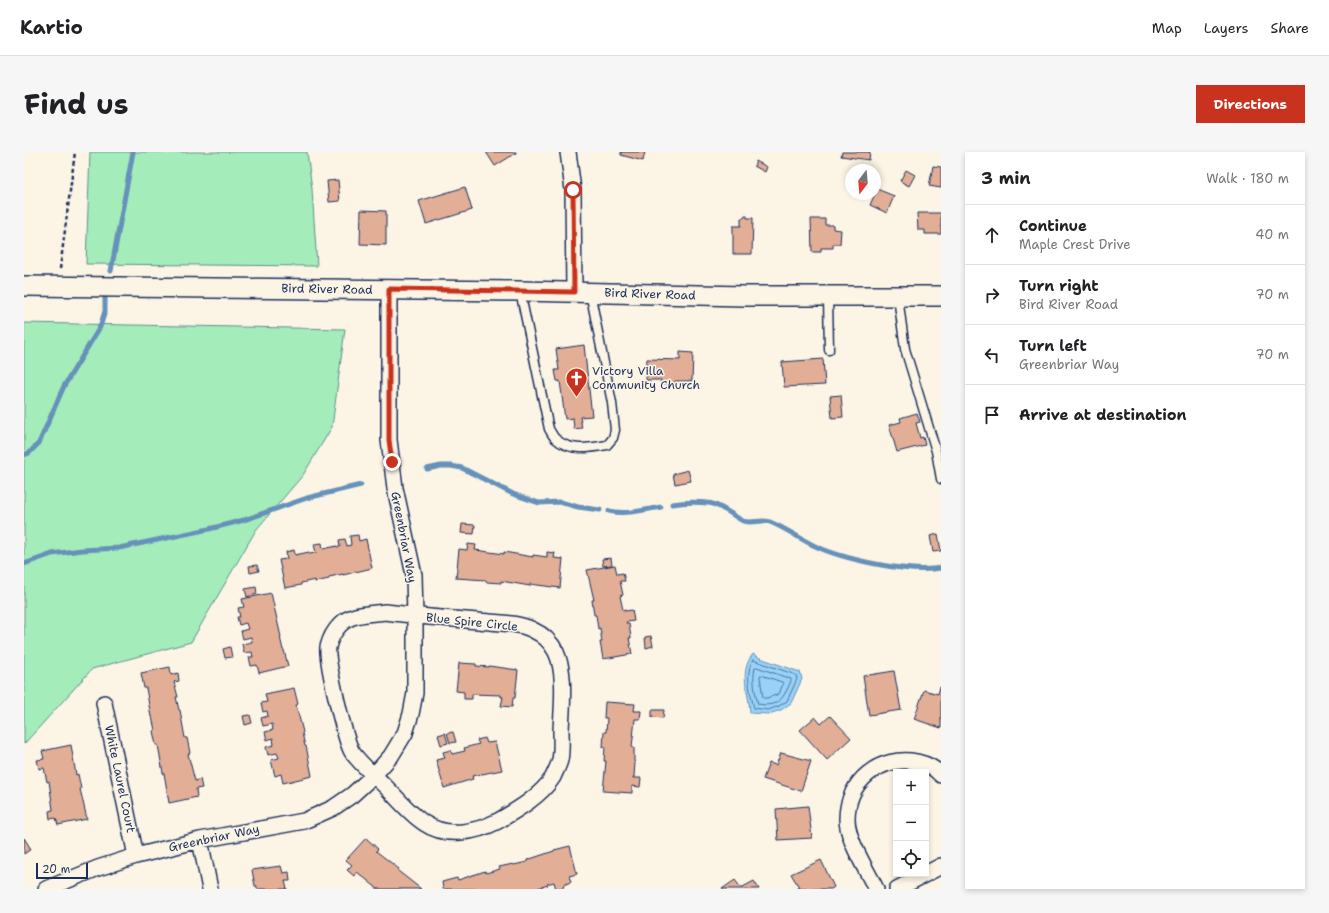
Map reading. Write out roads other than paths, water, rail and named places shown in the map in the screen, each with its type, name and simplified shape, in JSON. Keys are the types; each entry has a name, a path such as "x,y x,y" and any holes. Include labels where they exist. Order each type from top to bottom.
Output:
{"street":[{"path":"568,152 582,292"},
{"name":"Bird River Road","path":"24,286 389,289 828,297 941,296"},
{"name":"Greenbriar Way","path":"46,889 98,868 136,856 200,840 304,821 333,808 352,795 374,775 391,756 405,733 411,714 415,693 414,575 395,488 389,440 389,289"},
{"path":"374,775 352,752 346,737 329,662 328,649 332,635 341,623 353,616 385,612 415,616"},
{"name":"Blue Spire Circle","path":"374,775 423,822 435,829 450,832 467,832 488,826 507,816 531,800 545,788 554,776 560,760 562,689 561,669 557,654 550,642 532,629 515,624 415,616"},
{"name":"White Laurel Court","path":"104,703 136,856"},
{"path":"876,889 851,840 848,830 848,803 855,788 864,776 877,767 892,761 908,760 924,764 941,775"},
{"path":"200,840 210,889"},
{"path":"898,889 941,866"}],"lane":[{"path":"520,291 549,429 555,439 565,445 586,448 607,445 613,438 616,430 612,403 582,292"},
{"path":"828,297 829,350"},
{"path":"898,297 905,349 936,451 941,479"}],"water":[{"path":"753,654 760,658 800,672 802,679 791,703 781,710 769,714 750,713 745,675 746,668"}],"waterway":[{"path":"111,271 133,152"},
{"path":"24,455 29,453 39,443 64,386 100,327 105,311 105,297"},
{"path":"427,469 441,466 462,468 513,494 539,503 560,502 578,507 600,510"},
{"path":"24,564 52,554 82,550 119,548 209,529 244,520 307,498 361,485"},
{"path":"672,504 690,502 712,504 743,521 770,522 813,545 858,560 912,569 941,568"},
{"path":"609,511 642,511 661,507"}],"place":[{"name":"Victory Villa Community Church","path":"576,398"}]}
